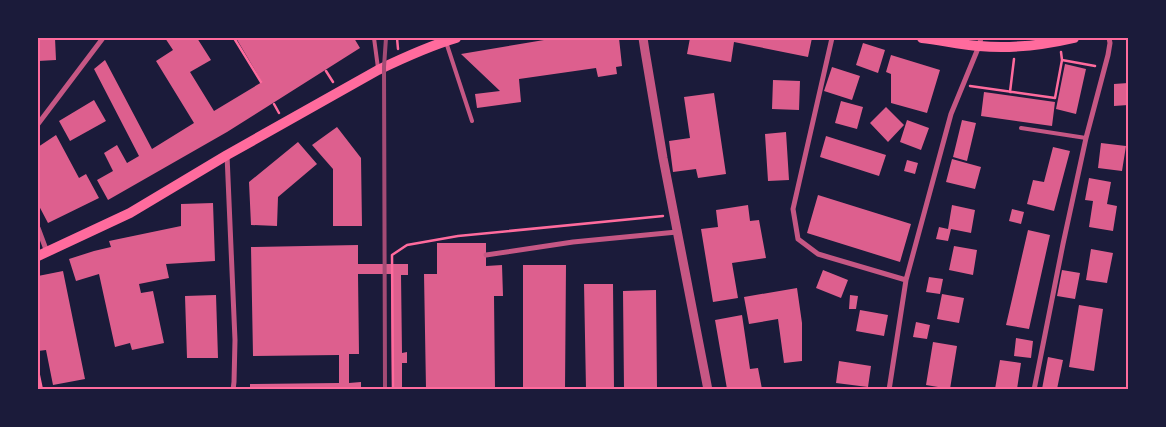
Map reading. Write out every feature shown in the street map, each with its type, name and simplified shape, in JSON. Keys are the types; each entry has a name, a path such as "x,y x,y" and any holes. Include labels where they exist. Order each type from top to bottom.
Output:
{"main road":[{"path":"42,254 130,213 227,155 378,70 456,38"},
{"path":"922,38 1015,46 1074,38"}],"street":[{"path":"38,124 103,38"},
{"path":"643,38 661,149 708,390"},
{"path":"832,38 793,209 798,239 818,254 906,280"},
{"path":"1034,390 1086,138 1105,68 1110,43 1109,38"},
{"path":"890,390 906,280 950,114 980,42"},
{"path":"227,155 235,340 233,390"},
{"path":"38,228 42,254"},
{"path":"486,254 573,242 677,232"}],"lane":[{"path":"374,38 378,70"},
{"path":"445,41 472,121"},
{"path":"1021,128 1086,138"}],"path":[{"path":"234,38 261,82"},
{"path":"964,83 964,85 1054,98 1062,60 1060,41"},
{"path":"1010,92 1015,46"},
{"path":"1062,60 1105,68"},
{"path":"38,371 42,390"}],"building":[{"path":"38,38 55,38 56,60 38,61"},
{"path":"165,38 197,38 211,60 190,72 214,111 262,82 236,38 354,38 360,48 227,132 108,200 97,180 113,171 104,153 117,145 127,163 139,156 94,69 105,60 152,149 194,123 156,61 173,50"},
{"path":"556,38 619,38 622,66 616,67 617,74 598,77 596,68 519,79 521,102 477,108 475,94 500,91 461,54"},
{"path":"690,38 812,38 808,57 734,42 731,62 687,54"},
{"path":"863,43 885,50 878,73 856,65"},
{"path":"891,55 940,70 927,113 891,103 891,74 886,72"},
{"path":"1065,64 1086,69 1076,114 1056,109"},
{"path":"832,67 860,76 852,100 824,91"},
{"path":"773,80 800,81 799,110 772,109"},
{"path":"1128,83 1128,105 1114,106 1114,84"},
{"path":"984,92 1055,102 1052,126 981,116"},
{"path":"714,93 726,174 698,178 696,169 673,172 669,141 690,138 684,97"},
{"path":"94,100 106,121 70,141 59,121"},
{"path":"841,101 863,107 857,129 835,123"},
{"path":"886,107 904,125 888,142 870,123"},
{"path":"907,120 929,128 921,150 900,142"},
{"path":"962,120 976,123 967,161 953,157"},
{"path":"337,127 361,158 362,226 333,226 333,169 312,145"},
{"path":"786,132 789,180 768,181 765,134"},
{"path":"56,135 79,178 86,174 99,198 48,223 38,204 38,147"},
{"path":"826,136 886,155 879,176 820,157"},
{"path":"298,142 317,164 278,197 277,226 251,225 249,182"},
{"path":"1101,143 1126,146 1122,171 1098,168"},
{"path":"1053,147 1070,151 1054,211 1027,204 1033,180 1044,182"},
{"path":"952,159 981,167 975,189 946,182"},
{"path":"907,160 918,163 915,174 904,171"},
{"path":"1089,178 1111,182 1107,204 1117,206 1113,231 1089,227 1093,201 1085,200"},
{"path":"818,195 911,224 900,262 807,233"},
{"path":"213,203 215,261 166,264 169,278 139,284 141,293 153,291 164,343 132,350 130,343 115,347 99,274 76,281 69,259 111,247 109,241 181,226 181,204"},
{"path":"748,205 750,221 759,220 766,258 732,263 738,298 713,302 701,229 718,227 716,210"},
{"path":"952,205 975,210 971,233 951,229 948,241 936,239 939,227 948,229"},
{"path":"1012,209 1024,212 1021,224 1009,221"},
{"path":"1028,230 1050,235 1029,329 1006,325"},
{"path":"437,243 486,243 486,266 502,265 503,296 494,296 495,389 426,389 424,274 437,274"},
{"path":"358,245 358,264 408,264 408,275 401,275 402,353 407,352 407,363 402,363 402,389 392,389 391,274 358,274 359,354 349,354 349,383 361,382 361,389 250,389 250,384 339,383 339,355 253,356 251,247"},
{"path":"954,246 977,250 973,275 949,270"},
{"path":"1091,249 1113,253 1107,283 1086,280"},
{"path":"523,265 566,265 565,389 523,389"},
{"path":"823,270 848,280 841,298 816,288"},
{"path":"1062,270 1080,273 1075,299 1057,296"},
{"path":"63,271 85,379 53,385 46,350 38,351 38,276"},
{"path":"929,277 943,279 940,294 926,292"},
{"path":"584,284 613,284 614,389 586,389"},
{"path":"797,288 802,323 802,361 784,363 778,319 749,324 744,297"},
{"path":"656,290 657,389 624,389 623,291"},
{"path":"942,294 964,298 959,323 937,319"},
{"path":"216,295 218,358 187,358 185,296"},
{"path":"850,295 858,296 856,309 849,309"},
{"path":"1079,305 1103,309 1094,371 1069,367"},
{"path":"860,310 888,315 884,336 856,331"},
{"path":"742,315 750,369 758,368 762,389 727,389 715,320"},
{"path":"916,322 930,325 927,339 913,337"},
{"path":"1016,338 1033,341 1031,358 1014,356"},
{"path":"933,342 957,346 950,389 926,385"},
{"path":"1048,357 1063,360 1057,389 1042,389"},
{"path":"1000,360 1021,363 1017,389 995,389"},
{"path":"839,361 871,366 868,387 836,383"}],"railway":[{"path":"385,390 384,67 386,38"}]}
